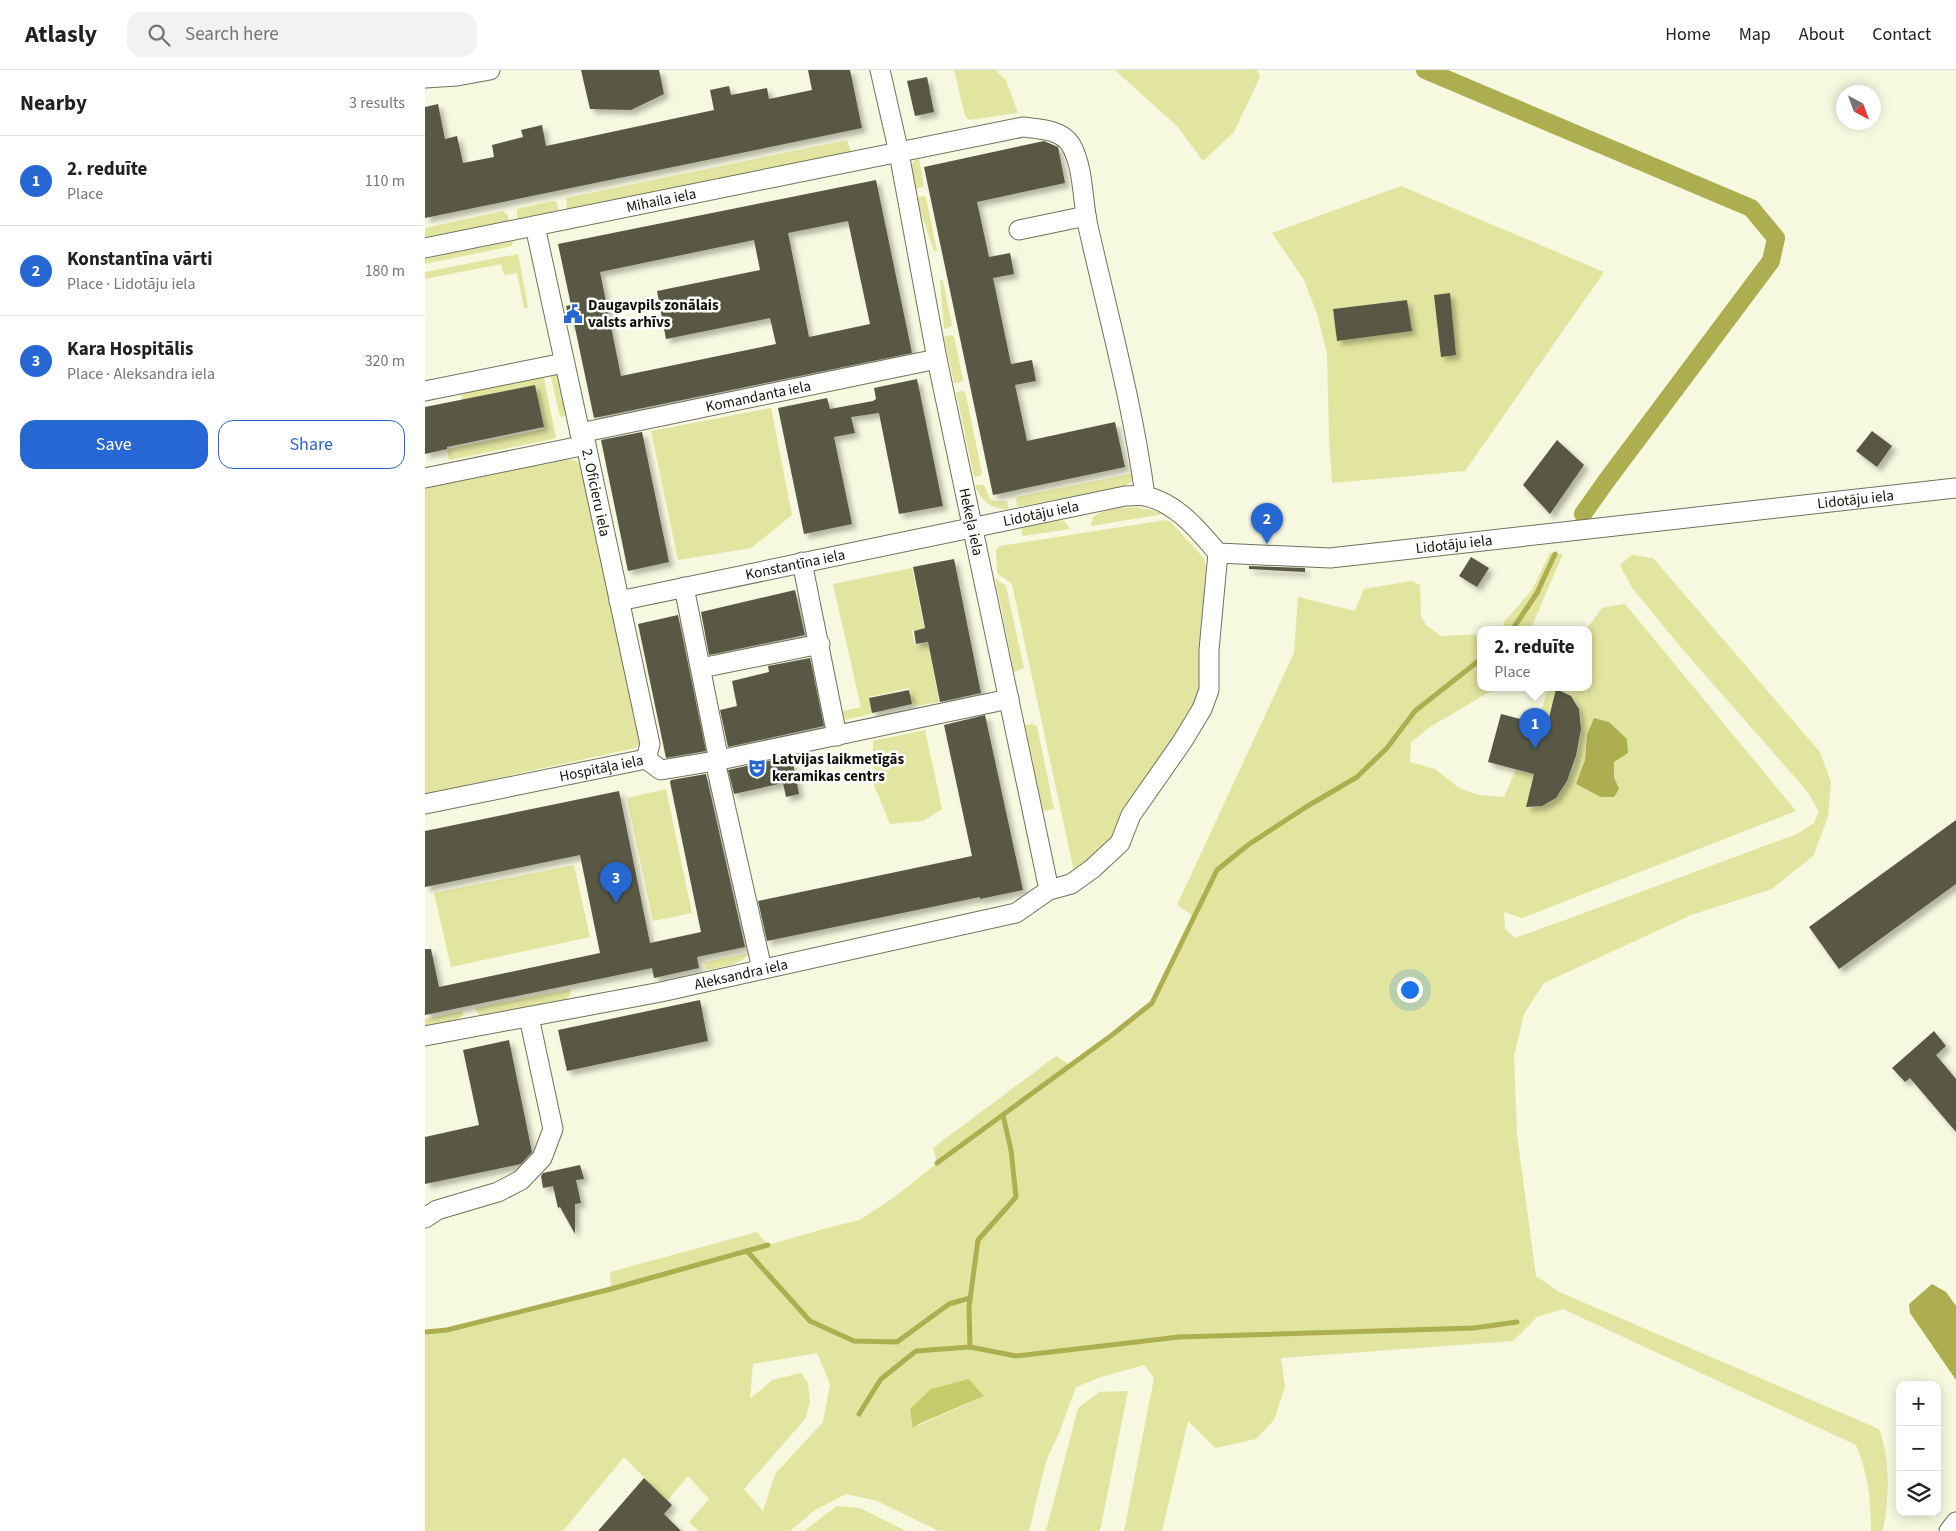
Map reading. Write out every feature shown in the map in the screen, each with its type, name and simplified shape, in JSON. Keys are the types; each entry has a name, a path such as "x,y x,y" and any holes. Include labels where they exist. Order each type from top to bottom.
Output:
{"street":[{"path":"425,78 457,76 490,70"},
{"name":"Hekeļa iela","path":"880,70 899,153 937,359 1049,890"},
{"name":"Mihaila iela","path":"425,248 1023,127 1052,130 1070,143 1079,168 1086,216 1139,450 1145,496"},
{"path":"1019,230 1086,216"},
{"name":"2. Oficieru iela","path":"535,226 650,744 645,759"},
{"name":"Komandanta iela","path":"425,478 583,439 937,359"},
{"path":"425,391 564,363"},
{"name":"Lidotāju iela","path":"972,527 1125,496 1145,496 1183,515 1218,553 1330,558 1956,488"},
{"name":"Konstantīna iela","path":"619,601 972,527"},
{"name":"Aleksandra iela","path":"425,1036 661,992 1016,913 1049,890 1071,884 1092,869 1120,843 1131,815 1182,742 1202,709 1209,690 1209,650 1218,553"},
{"path":"802,562 837,736"},
{"path":"684,587 701,668 717,761 762,968"},
{"path":"701,668 820,644"},
{"name":"Hospitāļa iela","path":"425,804 645,759 661,770 717,761 1009,699"},
{"path":"425,1218 437,1210 498,1192 521,1180 542,1158 553,1129 529,1017"},
{"path":"1949,1531 1956,1522"}],"green space":[{"path":"954,70 995,70 1006,80 1018,113 969,120 965,116"},
{"path":"1115,70 1257,70 1260,77 1234,132 1203,161 1177,126"},
{"path":"847,140 851,152 567,209 566,198"},
{"path":"919,158 924,186 915,189 911,166"},
{"path":"1401,186 1604,272 1465,471 1332,483 1327,354 1317,314 1304,280 1272,233","holes":["1407,300 1411,331 1337,341 1333,309"]},
{"path":"926,197 937,251 934,251 916,198"},
{"path":"553,201 557,202 559,211 517,220 517,209"},
{"path":"503,211 508,215 509,221 425,238 425,228"},
{"path":"513,241 512,246 425,264 425,259"},
{"path":"518,254 528,307 524,308 517,273 504,275 501,264 425,279 425,272"},
{"path":"1771,261 1769,273 1763,283 1597,504 1591,504 1591,491 1751,274 1760,266"},
{"path":"940,280 943,280 952,326 944,329"},
{"path":"954,336 963,380 959,383 954,383 944,337"},
{"path":"558,371 568,415 560,417 550,373"},
{"path":"543,374 556,437 449,460 447,449 544,429 535,385 462,400 460,390"},
{"path":"963,391 966,395 982,473 980,476 974,477 956,392"},
{"path":"771,408 792,515 751,548 678,560 651,431"},
{"path":"567,459 577,461 583,470 641,744 635,748 425,794 425,488"},
{"path":"1134,473 1133,480 1125,486 1017,507 1017,497"},
{"path":"975,485 984,485 990,499 994,501 1007,501 1009,509 998,508 988,503 980,496"},
{"path":"1136,507 1164,514 1091,526 1093,517 1098,514 1113,509"},
{"path":"1059,520 1064,521 1070,529 1023,536 1021,527"},
{"path":"1166,520 1171,522 1203,557 1207,570 1204,649 1197,701 1178,743 1120,813 1117,838 1075,876 1012,584 997,573 996,550 1000,546"},
{"path":"1550,553 1563,554 1532,626 1503,626 1504,622 1532,590"},
{"path":"1632,555 1653,558 1820,752 1831,782 1828,817 1813,856 1772,889 1691,915 1544,983 1524,1014 1514,1056 1517,1135 1536,1276 1559,1292 1879,1429 1886,1454 1888,1480 1883,1531 1871,1531 1868,1487 1856,1445 1563,1309 1537,1317 1513,1341 1281,1358 1285,1387 1274,1420 1256,1439 1215,1448 1188,1421 1162,1531 1124,1531 1154,1378 1144,1365 1101,1377 1076,1387 1059,1433 1046,1461 1029,1531 939,1531 877,1501 846,1494 815,1510 790,1531 699,1531 689,1522 709,1499 688,1476 667,1501 624,1457 563,1531 425,1531 425,1332 447,1330 611,1290 610,1272 757,1232 768,1245 860,1220 896,1196 937,1163 933,1148 1056,1056 1070,1065 1152,1003 1193,916 1177,905 1294,653 1298,597 1355,611 1364,589 1412,581 1420,585 1421,616 1426,625 1441,636 1477,634 1477,691 1491,691 1430,727 1411,742 1410,762 1435,769 1459,788 1479,795 1504,797 1516,770 1534,774 1526,807 1541,806 1548,803 1561,791 1567,780 1577,753 1581,724 1580,712 1576,702 1561,691 1592,691 1592,626 1589,626 1602,608 1625,604 1796,811 1522,918 1504,912 1505,929 1515,938 1797,834 1814,823 1819,812 1807,791 1684,651 1632,588 1620,565","holes":["1587,735 1614,762 1614,777 1619,789 1576,784 1585,760","817,1353 830,1384 823,1422 775,1474 763,1511 744,1489 805,1419 810,1402 808,1383 801,1373 772,1380 750,1399 753,1364","969,1379 984,1396 913,1428"]},
{"path":"912,568 924,628 912,631 915,645 928,643 939,702 916,706 912,702 909,688 869,697 872,711 870,714 845,720 843,711 861,707 833,584"},
{"path":"995,578 1006,586 1024,668 1014,672"},
{"path":"1547,691 1556,691 1547,726 1538,724"},
{"path":"1025,725 1037,726 1054,809 1043,811"},
{"path":"925,730 942,809 923,821 890,824 874,785 873,741"},
{"path":"666,789 692,913 653,921 627,798"},
{"path":"574,865 590,937 451,967 434,893"},
{"path":"749,953 736,963 706,970 704,962"},
{"path":"571,989 569,996 564,1001 480,1016 475,1008"},
{"path":"462,1011 463,1015 457,1021 425,1026 425,1019"},
{"path":"969,1379 984,1396 913,1428 910,1409 931,1389"},
{"path":"1128,1391 1100,1531 1046,1531 1078,1408 1099,1392"},
{"path":"837,1506 860,1508 906,1531 804,1531"}],"shaded area":[{"path":"1594,718 1609,722 1627,739 1628,753 1614,762 1614,777 1619,789 1614,797 1601,797 1576,784 1585,760 1587,735"},
{"path":"1932,1284 1946,1292 1956,1306 1956,1380 1910,1313 1909,1304"}],"building":[{"path":"581,70 659,70 664,94 631,110 590,109"},
{"path":"808,70 850,70 862,128 425,218 425,107 438,104 445,139 457,136 463,163 494,157 492,145 523,137 521,130 542,125 546,146 714,110 710,90 729,86 731,95 767,88 769,99 812,90"},
{"path":"927,77 934,112 915,116 907,81"},
{"path":"1044,141 1058,147 1065,183 977,202 989,257 1010,253 1014,274 993,278 1011,364 1032,360 1036,381 1015,385 1027,441 1115,422 1125,467 993,495 924,167"},
{"path":"876,180 912,353 594,418 574,323 570,324 566,306 571,305 558,244","holes":["848,221 870,324 809,337 788,233","754,240 760,270 657,291 666,339 770,318 776,344 621,376 600,272"]},
{"path":"1450,293 1456,355 1441,357 1434,295"},
{"path":"1407,300 1412,331 1337,341 1333,309"},
{"path":"917,379 943,506 899,514 879,413 851,417 855,433 834,437 852,524 804,534 778,408 827,398 830,409 873,401 876,399 874,388"},
{"path":"535,385 544,427 447,447 447,449 425,454 425,407"},
{"path":"1872,431 1892,446 1877,467 1856,451"},
{"path":"642,432 669,562 628,571 601,440"},
{"path":"1557,440 1584,465 1550,514 1523,485"},
{"path":"1471,557 1489,568 1477,587 1459,576"},
{"path":"954,559 981,693 940,702 928,642 916,644 914,631 925,628 913,567"},
{"path":"1249,566 1305,568 1305,572 1249,569"},
{"path":"795,590 805,635 709,655 701,612"},
{"path":"678,615 706,751 666,758 638,624"},
{"path":"810,658 824,726 728,747 720,710 737,706 732,681 769,672 768,666"},
{"path":"909,690 912,704 872,713 869,698"},
{"path":"1556,691 1571,696 1579,709 1581,729 1576,756 1567,781 1556,798 1542,806 1526,807 1534,774 1488,762 1501,714 1547,726"},
{"path":"985,715 1023,890 980,899 980,897 767,941 758,901 972,856 944,725"},
{"path":"782,758 784,765 793,763 799,794 786,797 783,783 734,794 728,770"},
{"path":"706,774 745,947 697,957 699,968 654,978 652,968 425,1015 425,949 431,949 439,987 600,953 580,855 425,887 425,831 619,791 650,943 701,932 670,782 671,780"},
{"path":"1956,820 1956,884 1839,969 1809,927"},
{"path":"700,1000 708,1041 567,1071 558,1030"},
{"path":"1934,1031 1946,1046 1936,1055 1956,1079 1956,1132 1910,1078 1905,1082 1892,1068"},
{"path":"509,1040 532,1152 521,1164 425,1184 425,1137 479,1125 463,1050"},
{"path":"580,1165 584,1179 576,1180 581,1203 575,1204 575,1234 560,1207 558,1208 553,1186 543,1188 541,1176 543,1173"},
{"path":"644,1478 672,1505 664,1514 681,1531 598,1531"}],"waterway":[{"path":"1425,70 1751,208 1776,238 1771,261 1583,514"},
{"path":"1515,626 1537,593 1555,554"},
{"path":"937,1163 1112,1035 1152,1003 1217,870 1248,845 1306,807 1357,777 1387,748 1415,711 1477,662"},
{"path":"970,1347 969,1307 978,1240 1016,1197 1011,1150 1003,1115"},
{"path":"425,1332 447,1330 611,1289 768,1245"},
{"path":"747,1251 810,1321 854,1341 897,1342 949,1304 970,1298"},
{"path":"859,1414 881,1379 916,1351 970,1347 1016,1356 1179,1337 1474,1328 1517,1322"}],"place":[{"name":"Daugavpils zonālais valsts arhīvs","path":"573,314"},
{"name":"Konstantīna vārti","path":"1267,544"},
{"name":"2. reduīte","path":"1535,749"},
{"name":"Latvijas laikmetīgās keramikas centrs","path":"757,768"},
{"name":"Kara Hospitālis","path":"616,903"}]}
